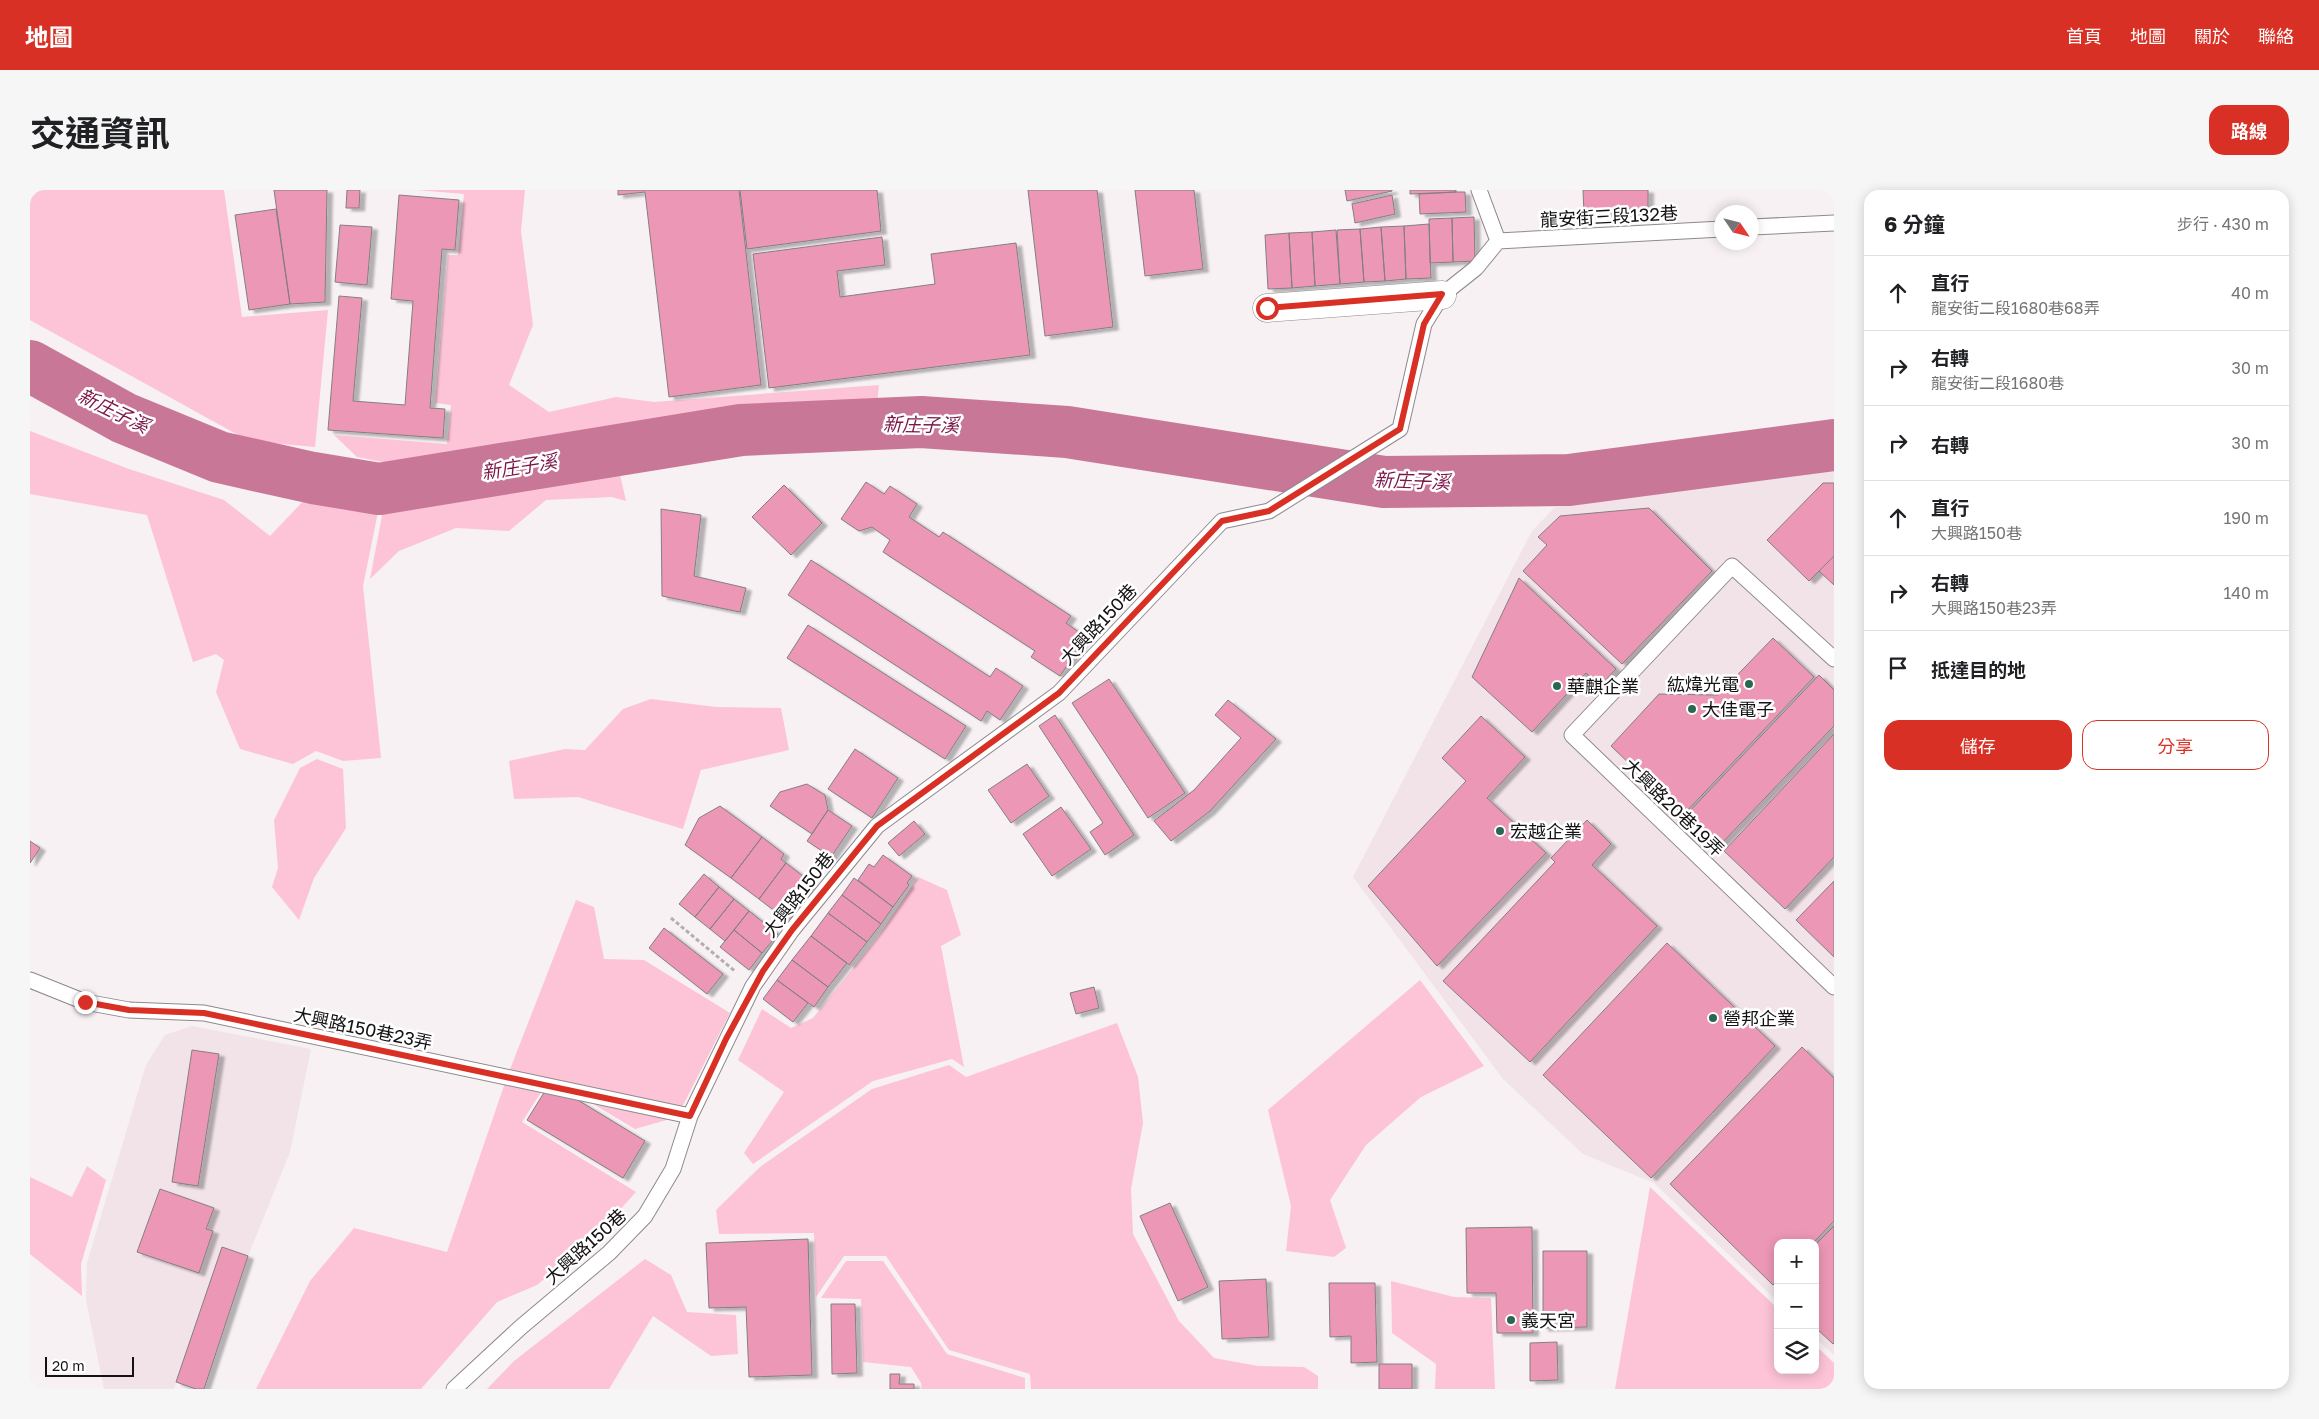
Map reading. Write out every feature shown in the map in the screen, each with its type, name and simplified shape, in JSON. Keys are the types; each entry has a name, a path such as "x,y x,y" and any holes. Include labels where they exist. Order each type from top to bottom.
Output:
{"street":[{"path":"1267,308 1442,294"}],"lane":[{"path":"1442,294 1476,268 1498,241 1479,190"},
{"path":"1759,228 1834,223"},
{"name":"龍安街三段132巷","path":"1498,241 1714,229"},
{"name":"大興路150巷","path":"454,1389 521,1327 609,1253 645,1216 673,1169 690,1116 726,1039 763,971 792,930 877,826 1059,693 1222,521 1269,511 1400,429 1424,324 1442,294"},
{"name":"大興路20巷19弄","path":"1834,659 1732,566 1572,735 1834,987"},
{"name":"大興路150巷23弄","path":"30,980 85,1002 137,1011 204,1013 690,1116"}],"path":[{"path":"671,918 728,965"}],"shaded area":[{"path":"30,190 224,190 242,317 328,310 315,447 249,441 30,320"},
{"path":"417,190 525,190 521,231 533,325 509,385 549,412 616,397 654,402 879,385 877,403 661,423 510,455 451,463 393,464 357,457 334,435 447,444 451,405 435,403 448,255 458,255 464,194"},
{"path":"30,431 129,469 224,500 270,536 309,495 378,512 363,586 381,758 343,761 316,751 293,764 240,749 216,692 224,660 216,654 193,662 147,515 30,494"},
{"path":"618,466 626,501 612,497 546,500 509,531 456,528 399,551 370,579 384,505 546,482"},
{"path":"1834,472 1834,1355 1819,1342 1819,1239 1774,1239 1774,1298 1654,1183 1583,1154 1503,1079 1353,877 1532,531 1554,508 1642,492 1807,473"},
{"path":"651,699 716,707 781,708 789,750 701,770 683,829 578,797 514,799 509,761 565,749 585,750 623,709"},
{"path":"317,759 343,769 346,828 314,878 299,920 272,887 278,868 274,820 300,768"},
{"path":"918,877 947,890 961,935 941,946 964,1067 952,1059 873,1081 753,1164 744,1153 784,1092 738,1060 762,1009 791,1028 813,1018 878,937"},
{"path":"576,900 594,907 604,959 644,960 730,1013 677,1117 635,1129 550,1078 522,1122 636,1192 596,1236 537,1285 497,1302 421,1389 256,1389 310,1281 354,1228 447,1252 507,1077"},
{"path":"1420,980 1484,1066 1421,1097 1366,1145 1330,1200 1346,1248 1334,1257 1286,1251 1291,1206 1268,1110"},
{"path":"1117,1023 1138,1077 1143,1123 1131,1189 1133,1234 1179,1321 1214,1358 1258,1366 1304,1367 1318,1376 1318,1389 1031,1389 1030,1374 949,1350 886,1256 844,1256 816,1297 814,1233 719,1234 716,1210 760,1167 872,1089 949,1065 966,1077"},
{"path":"192,1026 311,1049 290,1152 248,1256 222,1247 174,1389 104,1389 86,1300 87,1263 146,1065 165,1035"},
{"path":"87,1166 106,1180 81,1264 82,1296 30,1254 30,1177 72,1197"},
{"path":"1650,1187 1774,1305 1774,1374 1819,1374 1819,1349 1834,1363 1834,1389 1615,1389"},
{"path":"645,1259 671,1275 687,1312 736,1315 738,1354 711,1356 653,1316 609,1389 487,1389 514,1361"},
{"path":"846,1261 883,1261 947,1354 1025,1378 1025,1389 922,1389 921,1383 911,1367 863,1362 861,1299 821,1298"},
{"path":"1391,1281 1454,1297 1491,1298 1495,1389 1435,1389 1436,1364 1392,1333"}],"building":[{"path":"274,190 327,190 325,302 290,304"},
{"path":"347,190 360,190 359,208 346,208"},
{"path":"618,190 739,190 761,385 669,397 645,192 618,195"},
{"path":"740,190 877,190 881,231 747,249"},
{"path":"1028,190 1097,190 1113,327 1045,336"},
{"path":"1135,190 1194,190 1203,269 1145,276"},
{"path":"1345,190 1392,190 1392,191 1347,201"},
{"path":"1410,190 1456,190 1456,192 1410,194"},
{"path":"1583,190 1648,190 1648,212 1584,214"},
{"path":"1465,192 1466,212 1420,214 1419,194"},
{"path":"399,195 459,200 455,250 442,249 430,408 445,409 443,438 328,430 339,296 362,298 353,401 405,405 413,301 391,299"},
{"path":"1392,195 1395,214 1355,223 1352,204"},
{"path":"276,209 290,304 249,310 235,215"},
{"path":"1474,217 1475,261 1453,262 1452,218"},
{"path":"1452,218 1453,262 1430,263 1429,219"},
{"path":"1429,224 1431,278 1406,279 1404,226"},
{"path":"340,225 372,227 367,285 335,282"},
{"path":"1404,226 1406,279 1385,281 1381,227"},
{"path":"1381,227 1385,281 1364,282 1360,229"},
{"path":"1360,229 1364,282 1340,284 1337,230"},
{"path":"1336,230 1340,284 1315,286 1312,232"},
{"path":"1312,232 1315,286 1292,288 1289,233"},
{"path":"1289,233 1292,288 1268,289 1265,235"},
{"path":"882,237 885,265 837,271 840,297 935,284 931,254 1016,243 1030,355 769,388 753,254"},
{"path":"866,482 884,494 890,486 917,504 909,517 939,537 943,532 1071,616 1066,623 1086,637 1060,676 1031,657 1035,651 883,552 890,540 872,527 859,531 841,519"},
{"path":"1823,483 1834,483 1834,556 1809,581 1767,540"},
{"path":"784,485 822,523 791,555 752,517"},
{"path":"1649,508 1712,571 1622,664 1523,571 1547,545 1538,537 1560,516"},
{"path":"661,509 701,515 694,576 746,588 740,612 662,596"},
{"path":"1834,556 1834,585 1819,571"},
{"path":"811,560 990,677 996,668 1023,686 1000,720 987,711 981,721 788,595"},
{"path":"1519,578 1616,669 1600,686 1586,673 1532,732 1472,677"},
{"path":"808,625 966,726 945,759 787,658"},
{"path":"1773,638 1814,677 1683,815 1611,746 1659,694 1718,695"},
{"path":"1819,675 1834,690 1834,726 1719,846 1686,815"},
{"path":"1109,679 1185,793 1148,818 1072,703"},
{"path":"1228,700 1276,739 1210,811 1171,841 1154,821 1194,790 1241,738 1215,715"},
{"path":"1055,715 1134,835 1105,855 1090,832 1103,823 1039,726"},
{"path":"1481,716 1525,757 1487,798 1546,853 1437,966 1368,886 1466,781 1442,758"},
{"path":"1834,734 1834,857 1785,909 1724,851"},
{"path":"855,749 898,778 872,818 828,789"},
{"path":"1027,764 1049,796 1011,823 988,790"},
{"path":"807,784 825,795 828,810 812,834 770,806 780,792"},
{"path":"720,806 762,837 731,878 685,845 699,818"},
{"path":"1061,807 1091,849 1052,876 1023,834"},
{"path":"828,810 852,826 831,857 807,841"},
{"path":"1587,820 1611,844 1592,865 1657,926 1530,1062 1443,981 1555,862 1551,858"},
{"path":"914,821 925,834 899,856 888,843"},
{"path":"762,837 784,854 781,859 786,863 759,899 731,878"},
{"path":"30,841 40,848 30,863"},
{"path":"883,855 912,876 907,883 909,885 893,907 858,880 869,864 874,867"},
{"path":"786,863 812,883 785,919 759,899"},
{"path":"704,874 719,887 695,917 679,904"},
{"path":"854,878 893,907 881,924 842,895"},
{"path":"1834,881 1834,957 1796,920"},
{"path":"719,887 734,899 710,929 695,917"},
{"path":"842,895 881,924 867,942 828,913"},
{"path":"734,899 749,911 725,941 710,929"},
{"path":"749,911 778,934 762,953 734,930"},
{"path":"828,913 867,942 849,965 811,936"},
{"path":"664,928 723,974 707,994 649,948"},
{"path":"734,930 762,953 749,970 720,947"},
{"path":"811,936 847,963 828,987 792,960"},
{"path":"1667,943 1775,1046 1651,1178 1543,1075"},
{"path":"792,960 828,987 814,1007 777,980"},
{"path":"777,980 808,1003 793,1022 763,999"},
{"path":"1094,987 1099,1008 1076,1014 1070,993"},
{"path":"1802,1047 1834,1078 1834,1221 1817,1239 1774,1239 1773,1285 1670,1184"},
{"path":"192,1050 219,1054 198,1186 172,1182"},
{"path":"550,1083 645,1141 623,1178 527,1120"},
{"path":"160,1189 214,1208 206,1229 213,1231 199,1273 137,1252"},
{"path":"1170,1203 1208,1287 1178,1301 1140,1216"},
{"path":"1834,1226 1833,1344 1819,1331 1819,1241"},
{"path":"1532,1227 1533,1333 1497,1333 1496,1293 1467,1293 1466,1228"},
{"path":"808,1239 812,1375 749,1377 746,1307 709,1308 706,1243"},
{"path":"222,1247 248,1256 204,1389 196,1389 176,1382"},
{"path":"1543,1251 1587,1251 1587,1327 1543,1328"},
{"path":"1266,1279 1269,1337 1222,1339 1219,1281"},
{"path":"1329,1283 1375,1283 1377,1362 1351,1363 1351,1336 1330,1337"},
{"path":"831,1304 855,1304 857,1373 832,1374"},
{"path":"1557,1342 1558,1380 1530,1381 1530,1343"},
{"path":"1379,1364 1412,1364 1412,1389 1379,1389"},
{"path":"890,1374 900,1374 899,1384 914,1384 914,1389 890,1389"}],"waterway":[{"name":"新庄子溪","path":"30,366 124,418 219,457 313,478 379,489 741,430 921,422 1067,432 1384,482 1569,480 1834,445"}],"place":[{"name":"紘煒光電","path":"1749,684"},
{"name":"華麒企業","path":"1557,686"},
{"name":"大佳電子","path":"1692,709"},
{"name":"宏越企業","path":"1500,831"},
{"name":"營邦企業","path":"1713,1018"},
{"name":"義天宮","path":"1511,1320"}],"route":[{"path":"85,1002 129,1010 162,1013 204,1013 690,1116 753,986 792,930 877,826 1059,693 1222,521 1269,511 1400,429 1424,324 1442,294 1267,308"}]}
